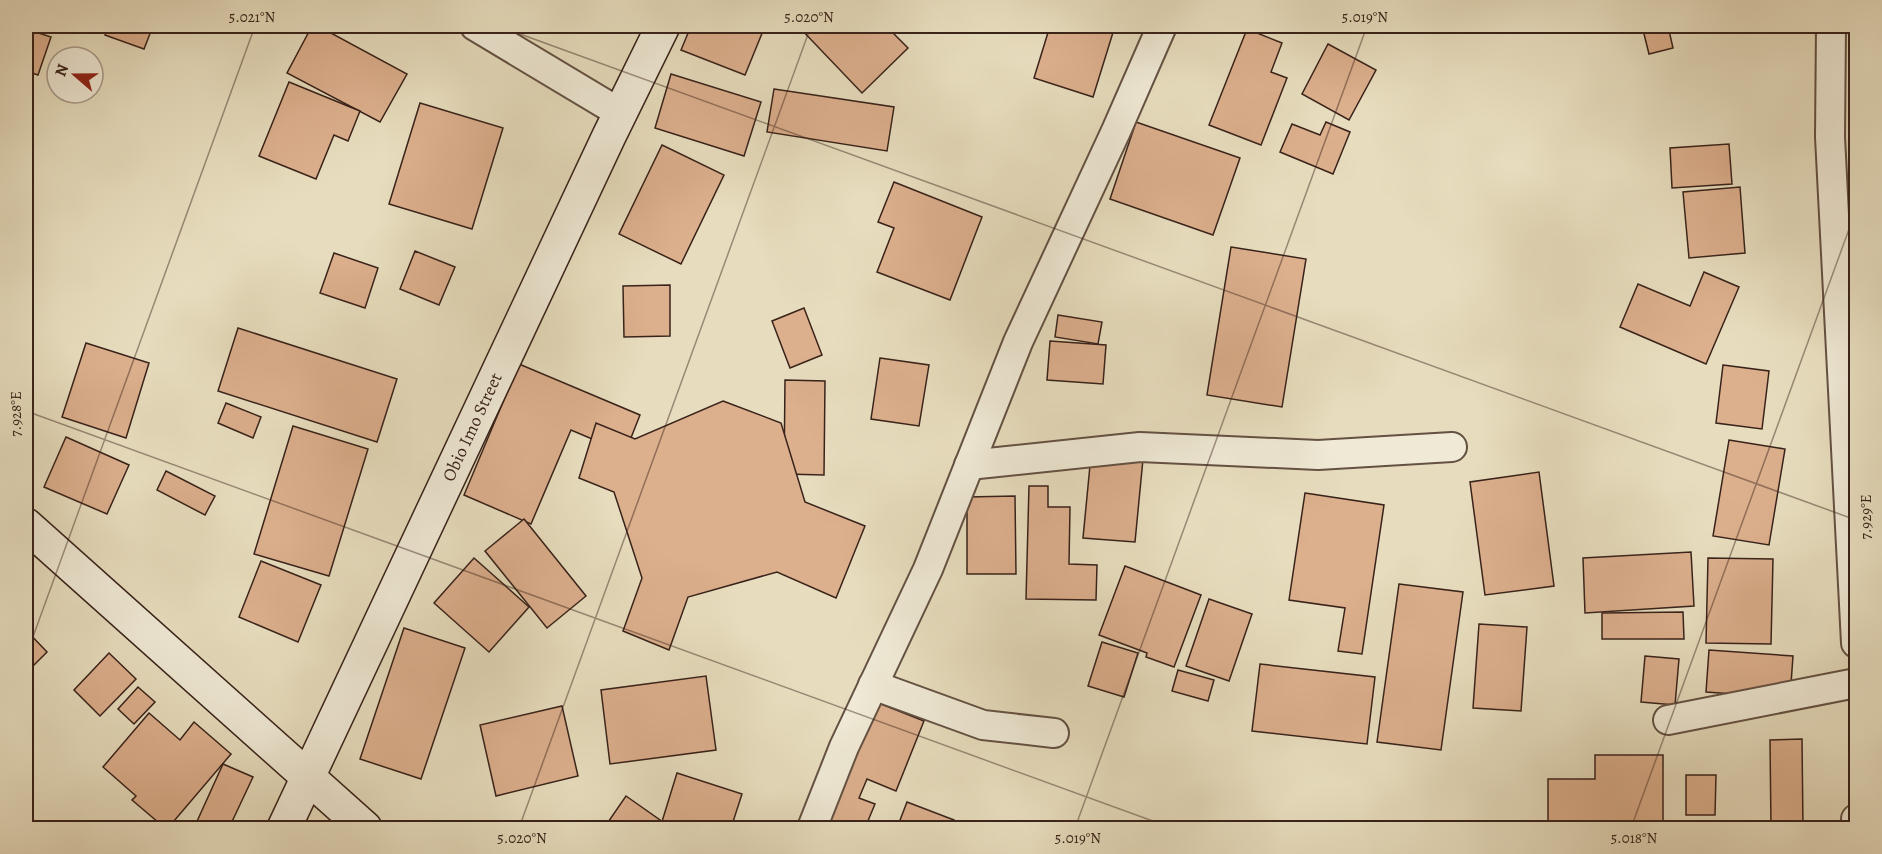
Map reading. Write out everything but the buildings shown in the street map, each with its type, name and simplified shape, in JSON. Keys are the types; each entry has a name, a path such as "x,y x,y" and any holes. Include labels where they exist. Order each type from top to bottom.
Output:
{"street":[{"path":"475,26 620,113"},
{"name":"Obio Imo Street","path":"284,828 663,26"},
{"path":"812,828 844,747 928,569 1018,342 1116,132 1162,26"},
{"path":"1831,26 1830,137 1848,321 1857,643"},
{"path":"969,465 1140,447 1318,455 1452,447"},
{"path":"26,525 365,828"},
{"path":"1668,720 1857,683"},
{"path":"873,685 983,725 1054,733"},
{"path":"1856,828 1857,819"}]}
